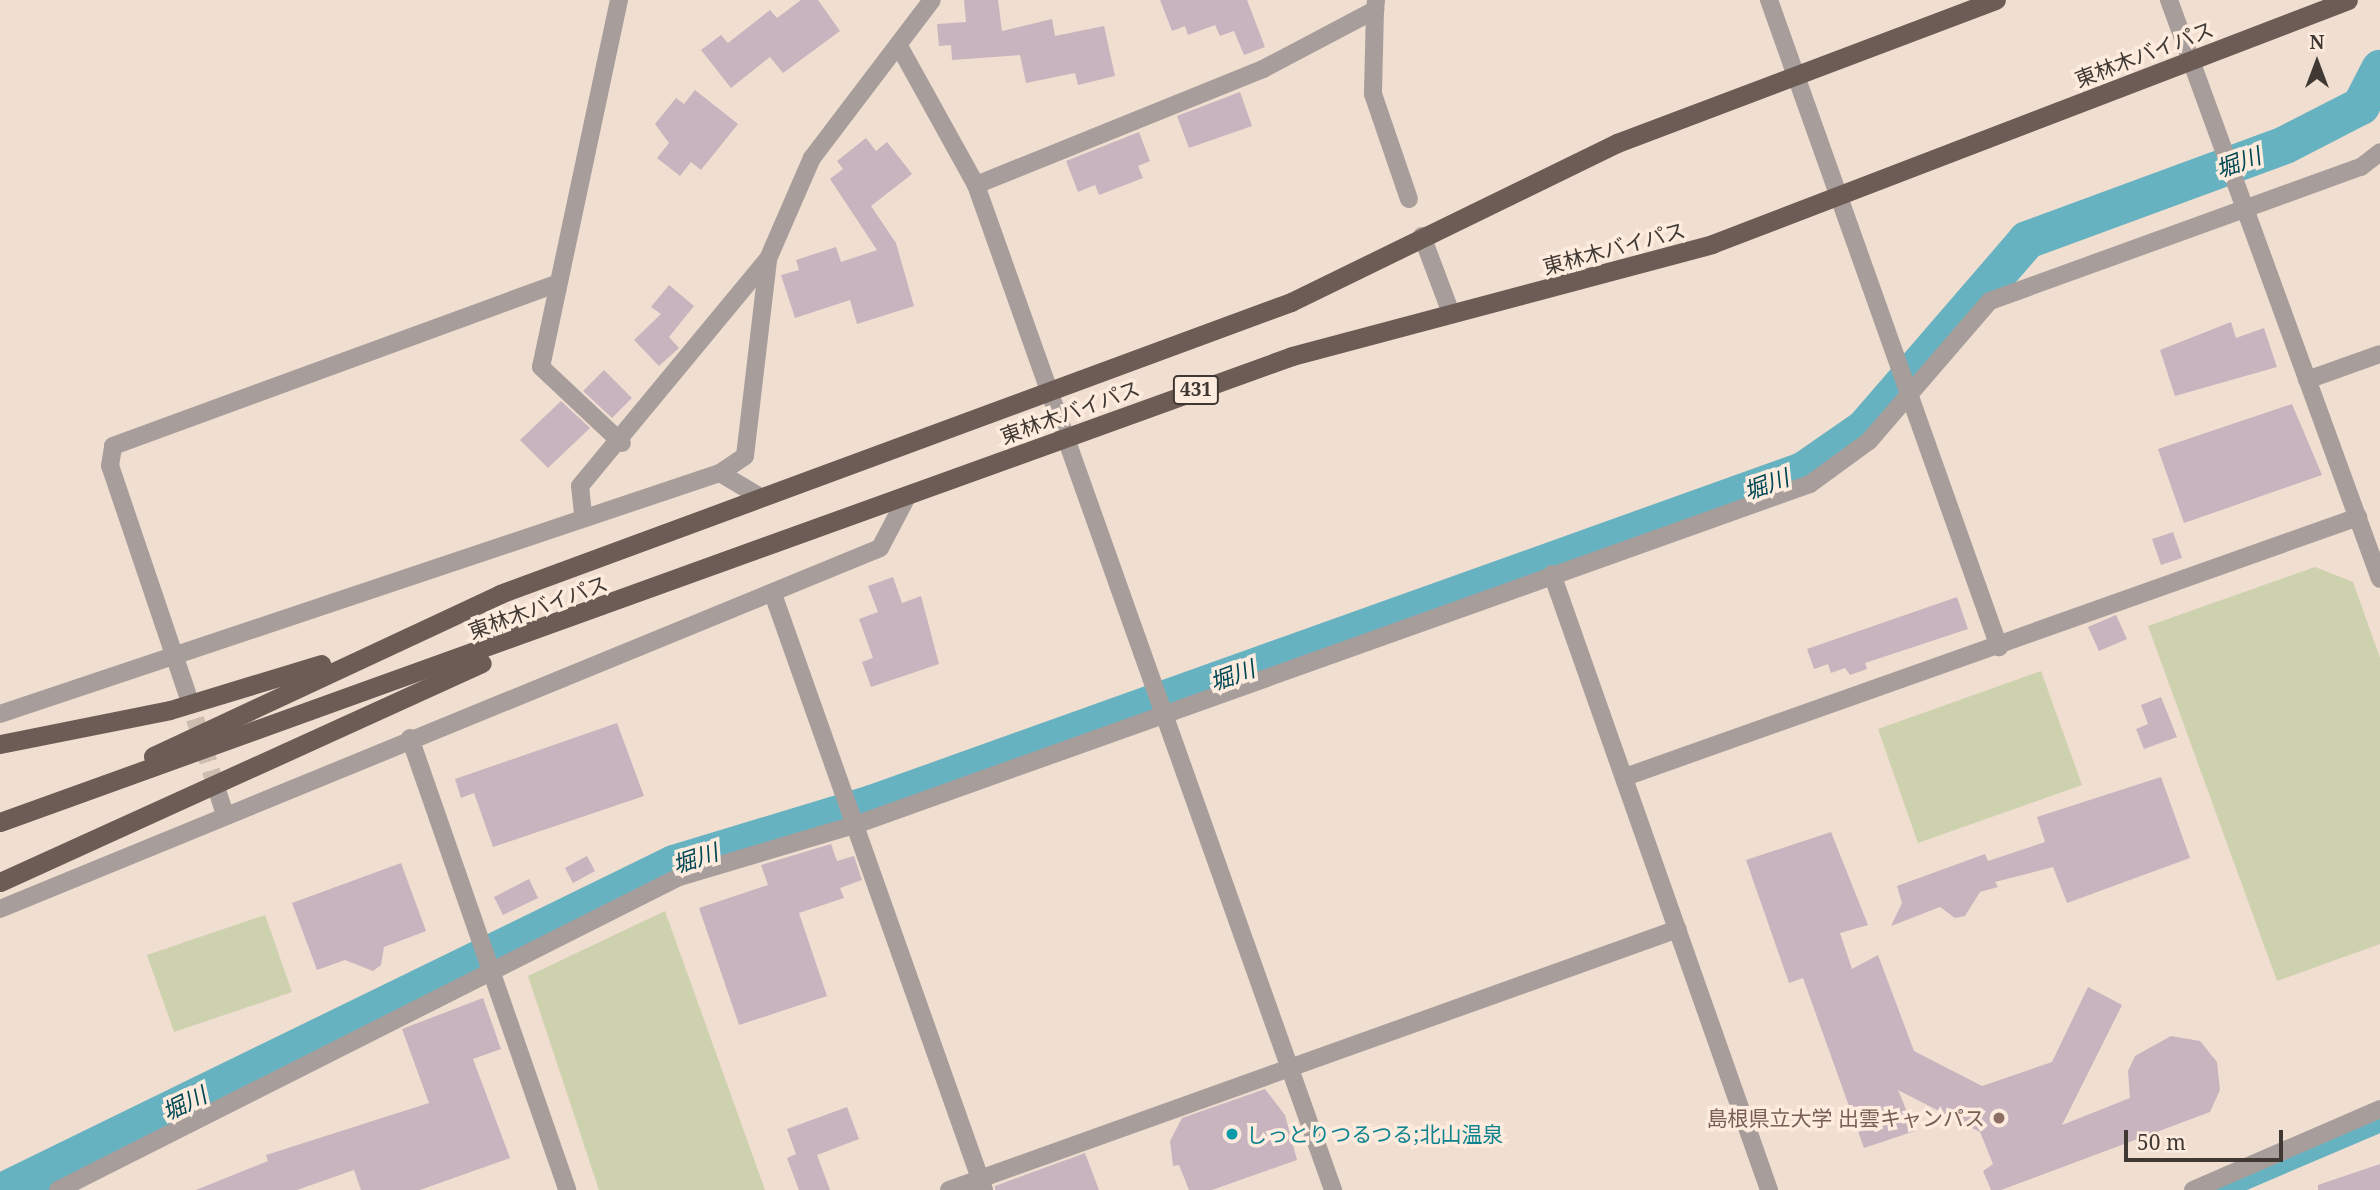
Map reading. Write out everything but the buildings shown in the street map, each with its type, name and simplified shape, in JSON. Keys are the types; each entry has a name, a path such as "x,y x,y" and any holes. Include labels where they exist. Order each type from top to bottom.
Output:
{"highway":[{"name":"東林木バイパス","path":"51,803 500,594 1291,302 1616,143 1794,72 1996,0"},
{"name":"東林木バイパス","path":"0,822 601,609 1067,436 1292,356 1712,244 1838,198 2348,0"},
{"path":"0,744 275,682 500,594"},
{"path":"0,882 601,609"}],"street":[{"path":"619,0 541,367 622,443"},
{"path":"583,514 580,486 622,443 768,259 812,158 932,0"},
{"path":"1769,0 1999,647"},
{"path":"2169,0 2380,579"},
{"path":"976,185 1262,69 1376,5"},
{"path":"1376,5 1373,94 1409,199"},
{"path":"899,46 976,185 1292,1066 1333,1190"},
{"path":"58,1190 679,877 855,825 1810,484 1870,441 1990,301 2361,167 2380,152"},
{"path":"1422,236 1451,313"},
{"path":"0,715 583,514 720,473 745,456 768,259"},
{"path":"187,693 110,466 113,446 558,283"},
{"path":"2307,380 2380,354"},
{"path":"720,473 762,498"},
{"path":"0,909 410,738 773,594 880,548 908,495"},
{"path":"1625,777 1999,647 2358,517"},
{"path":"1552,574 1769,1190"},
{"path":"773,594 982,1184"},
{"path":"410,738 495,969 567,1190"},
{"path":"218,793 225,815"},
{"path":"949,1190 982,1184 1292,1066 1678,929"},
{"path":"2196,1190 2380,1109"}],"green space":[{"path":"2315,567 2353,582 2380,658 2380,944 2277,981 2148,626"},
{"path":"2041,671 2082,785 1918,843 1878,729"},
{"path":"665,911 765,1190 599,1190 528,976"},
{"path":"265,915 292,992 174,1032 147,955"}],"waterway":[{"name":"堀川","path":"6,1190 674,864 872,804 1803,471 1865,428 2027,240 2285,145 2361,106 2380,69"},
{"path":"2216,1190 2380,1120"}],"tunnel":[{"path":"187,693 218,793"}],"place":[{"name":"島根県立大学 出雲キャンパス","path":"1999,1118"},
{"name":"しっとりつるつる;北山温泉","path":"1232,1134"}]}
